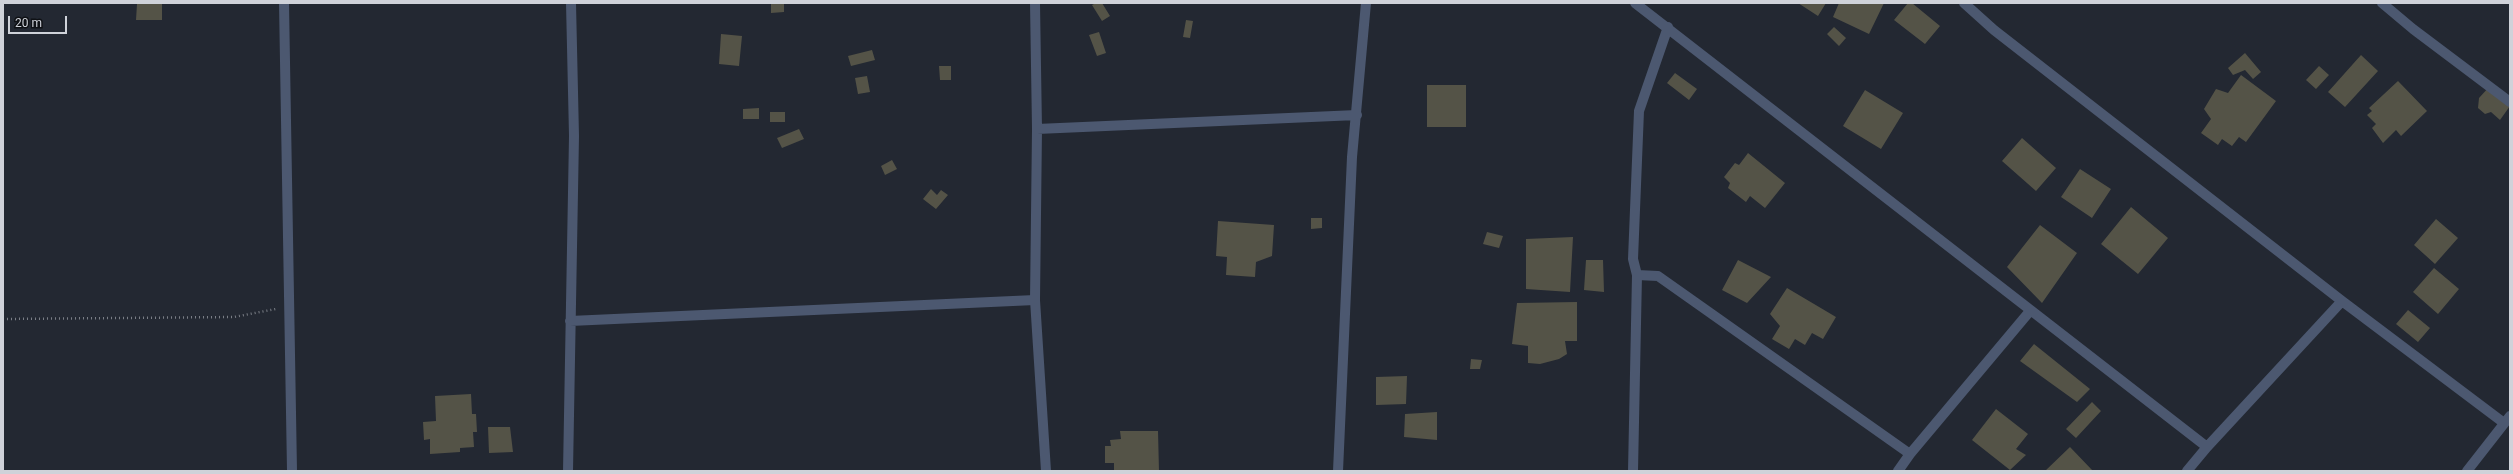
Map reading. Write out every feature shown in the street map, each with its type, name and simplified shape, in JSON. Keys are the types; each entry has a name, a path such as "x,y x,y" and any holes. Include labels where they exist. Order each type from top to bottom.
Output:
{"street":[{"path":"284,3 292,471"},
{"path":"568,471 574,136 572,3"},
{"path":"1035,3 1037,129 1035,300 1046,471"},
{"path":"1338,471 1352,157 1366,3"},
{"path":"1635,3 1668,26 2030,311 2207,447"},
{"path":"1964,3 2000,34 2342,301 2507,419 2467,471"},
{"path":"2382,3 2510,102"},
{"path":"1633,471 1637,275 1633,259 1639,111 1668,26"},
{"path":"1037,129 1357,115"},
{"path":"1637,275 1658,276 1910,454"},
{"path":"570,321 1035,300"},
{"path":"2187,471 2207,447 2342,301"},
{"path":"1898,471 1910,454 2030,311"}],"path":[{"path":"3,319 234,317 290,307"}],"building":[{"path":"162,3 162,20 136,20 137,4"},
{"path":"771,3 784,3 784,12 771,13"},
{"path":"1102,3 1110,16 1102,21 1092,5"},
{"path":"1798,3 1826,3 1818,16"},
{"path":"1839,3 1884,3 1869,34 1833,17"},
{"path":"1908,3 1912,3 1940,26 1925,44 1894,20"},
{"path":"1186,20 1193,21 1190,38 1183,37"},
{"path":"1834,27 1846,38 1839,46 1827,34"},
{"path":"1099,32 1106,53 1097,56 1089,35"},
{"path":"721,34 742,36 739,66 719,64"},
{"path":"872,50 875,60 851,66 848,56"},
{"path":"2245,53 2261,72 2253,79 2245,70 2233,75 2228,68"},
{"path":"2361,55 2378,71 2345,107 2328,92"},
{"path":"939,66 951,66 951,80 940,80"},
{"path":"2319,66 2329,75 2316,89 2306,80"},
{"path":"1675,73 1697,89 1689,100 1667,83"},
{"path":"2241,75 2276,101 2246,142 2239,137 2232,146 2222,139 2218,145 2201,133 2211,119 2204,109 2216,89 2228,93"},
{"path":"867,76 870,92 858,94 855,78"},
{"path":"2398,81 2427,111 2401,136 2396,130 2383,143 2372,128 2376,124 2367,115 2372,111 2369,108"},
{"path":"1427,85 1466,85 1466,127 1427,127"},
{"path":"2489,87 2510,106 2500,120 2491,112 2485,114 2478,108 2479,98"},
{"path":"1865,90 1903,113 1881,149 1843,126"},
{"path":"759,108 759,119 743,119 743,109"},
{"path":"770,112 785,112 785,122 770,122"},
{"path":"799,129 804,139 782,148 777,138"},
{"path":"2022,138 2056,168 2036,191 2002,161"},
{"path":"1748,153 1785,183 1765,208 1750,196 1746,202 1728,188 1730,183 1724,177 1735,163 1739,165"},
{"path":"892,160 897,169 885,175 881,166"},
{"path":"2080,169 2111,189 2092,218 2061,197"},
{"path":"931,189 937,195 941,190 948,195 936,209 923,199"},
{"path":"2131,207 2168,238 2138,274 2101,244"},
{"path":"1311,218 1322,218 1322,228 1311,229"},
{"path":"2436,219 2458,238 2435,264 2414,245"},
{"path":"1218,221 1274,225 1272,256 1256,262 1255,277 1226,275 1227,257 1216,256"},
{"path":"2040,225 2077,253 2042,303 2007,267"},
{"path":"1487,232 1503,236 1499,248 1483,244"},
{"path":"1573,237 1570,292 1526,289 1526,239"},
{"path":"1586,260 1603,260 1604,292 1584,290"},
{"path":"1738,260 1771,277 1747,303 1722,290"},
{"path":"2434,268 2459,289 2438,314 2413,292"},
{"path":"1787,288 1836,317 1823,339 1812,333 1805,345 1795,339 1789,349 1772,339 1780,326 1770,314"},
{"path":"1577,302 1577,341 1565,341 1567,354 1559,359 1540,364 1528,363 1528,346 1512,344 1517,303"},
{"path":"2408,310 2430,328 2418,342 2396,324"},
{"path":"2034,344 2090,389 2077,402 2020,361"},
{"path":"1471,359 1482,360 1480,369 1470,369"},
{"path":"1407,376 1406,404 1376,405 1376,377"},
{"path":"471,394 472,414 476,414 477,432 473,432 474,447 460,448 460,452 430,454 430,439 424,440 423,422 436,421 435,396"},
{"path":"2092,402 2101,411 2076,438 2066,429"},
{"path":"1996,409 2028,434 2016,449 2026,455 2010,470 1972,440"},
{"path":"1437,412 1437,440 1404,437 1405,414"},
{"path":"488,427 510,427 513,452 489,453"},
{"path":"1120,431 1158,431 1159,471 1114,471 1114,463 1105,463 1105,446 1111,446 1110,440 1121,439"},
{"path":"2070,447 2093,471 2045,471"}]}
